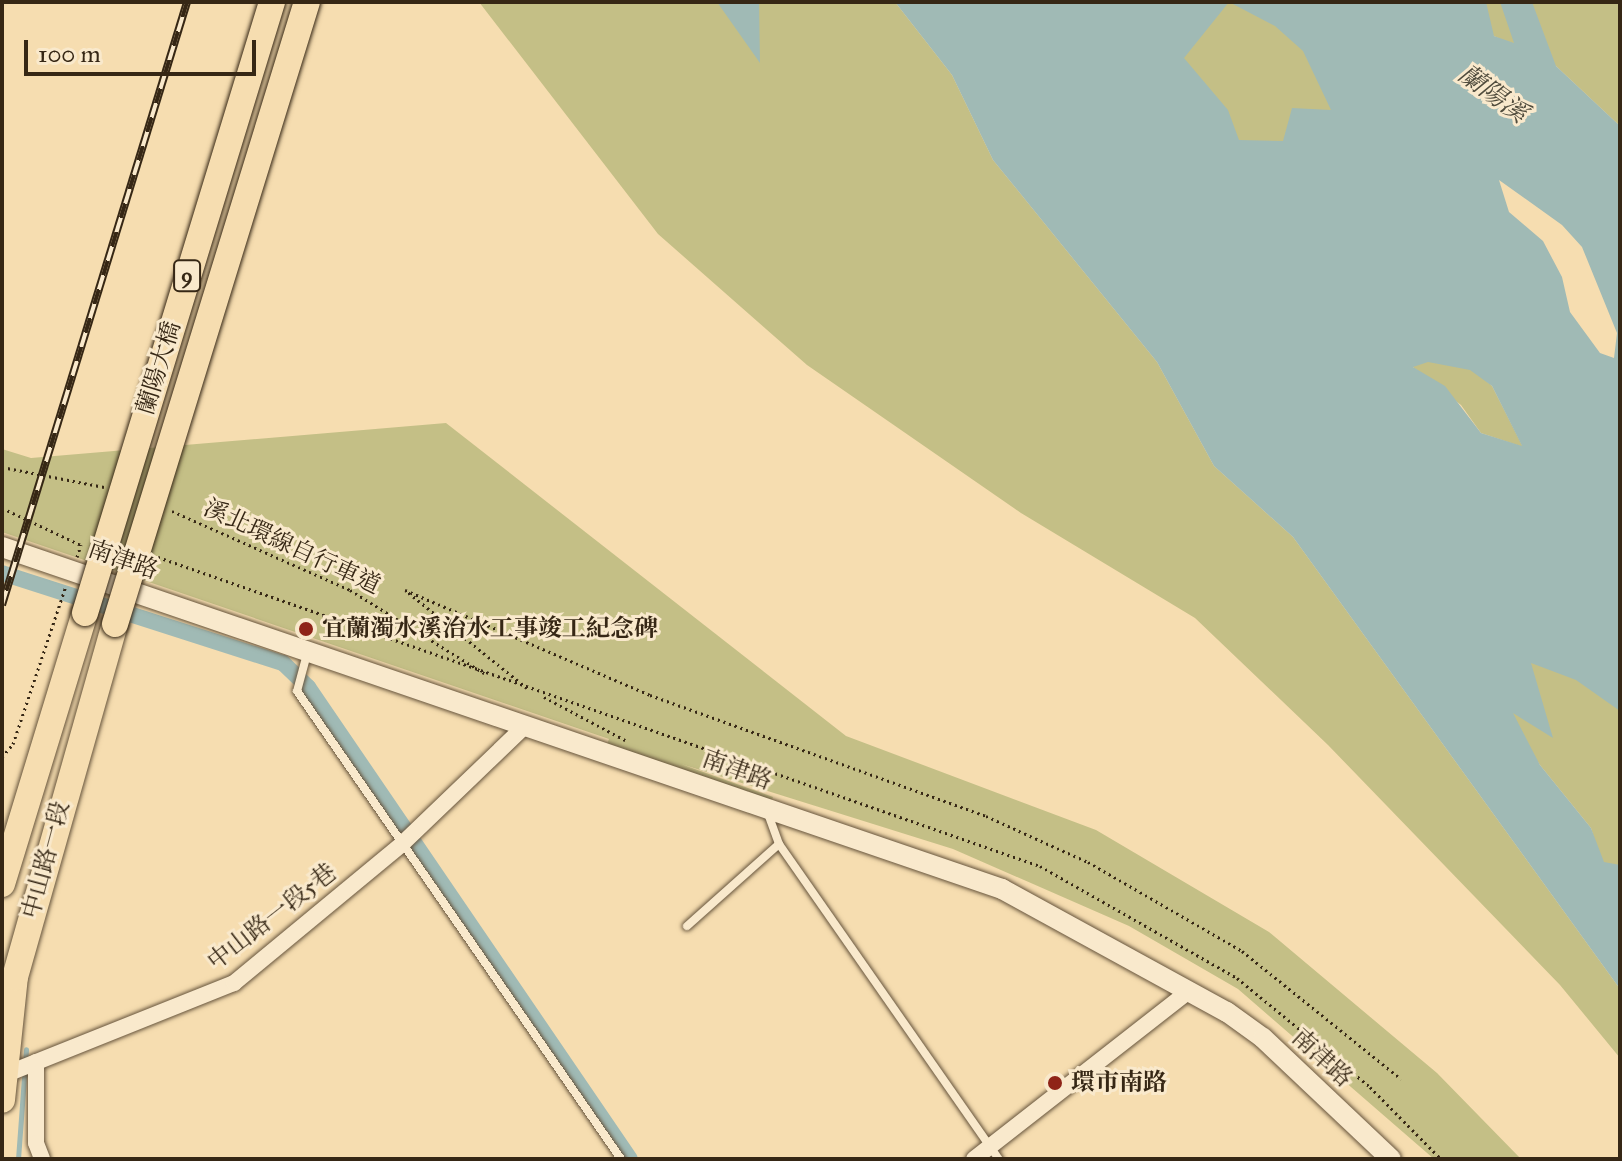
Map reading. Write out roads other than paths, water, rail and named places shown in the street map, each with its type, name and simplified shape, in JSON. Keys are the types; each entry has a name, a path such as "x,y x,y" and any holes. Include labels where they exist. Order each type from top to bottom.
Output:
{"main road":[{"name":"蘭陽大橋","path":"85,613 92,548 272,2"},
{"name":"蘭陽大橋","path":"115,624 148,554 307,2"},
{"name":"中山路一段","path":"2,884 85,613"},
{"name":"中山路一段","path":"3,1087 15,977 115,624"}],"street":[{"name":"南津路","path":"2,547 1002,889 1190,990 1263,1038 1391,1159"},
{"name":"中山路一段5巷","path":"3,1087 36,1062 234,983 409,837 526,725"},
{"path":"974,1159 995,1153 1190,990"},
{"path":"36,1062 36,1143 42,1159"}],"lane":[{"path":"309,650 297,691 409,837 621,1159"},
{"path":"766,808 779,844 995,1153"},
{"path":"687,926 779,844"}],"water":[{"path":"717,2 759,2 760,63"},
{"name":"蘭陽溪","path":"895,2 1229,2 1486,2 1494,36 1514,43 1500,2 1532,2 1556,66 1620,126 1620,711 1576,680 1531,663 1553,738 1513,713 1540,765 1591,828 1604,862 1620,865 1620,989 1293,537 1214,466 1157,362 993,160 952,75","holes":["1229,2 1275,26 1303,51 1331,110 1292,108 1283,141 1239,140 1228,110 1184,58","1499,180 1562,225 1582,247 1617,333 1614,358 1600,353 1570,312 1562,277 1543,241 1509,212","1428,362 1470,370 1492,386 1522,446 1481,433 1445,386 1413,367"]}],"waterway":[{"path":"2,573 283,663 308,687 630,1159"},
{"path":"18,1159 26,1049"}],"railway":[{"path":"2,605 187,2"}],"place":[{"name":"宜蘭濁水溪治水工事竣工紀念碑","path":"306,629"},
{"name":"環市南路","path":"1055,1083"}]}
